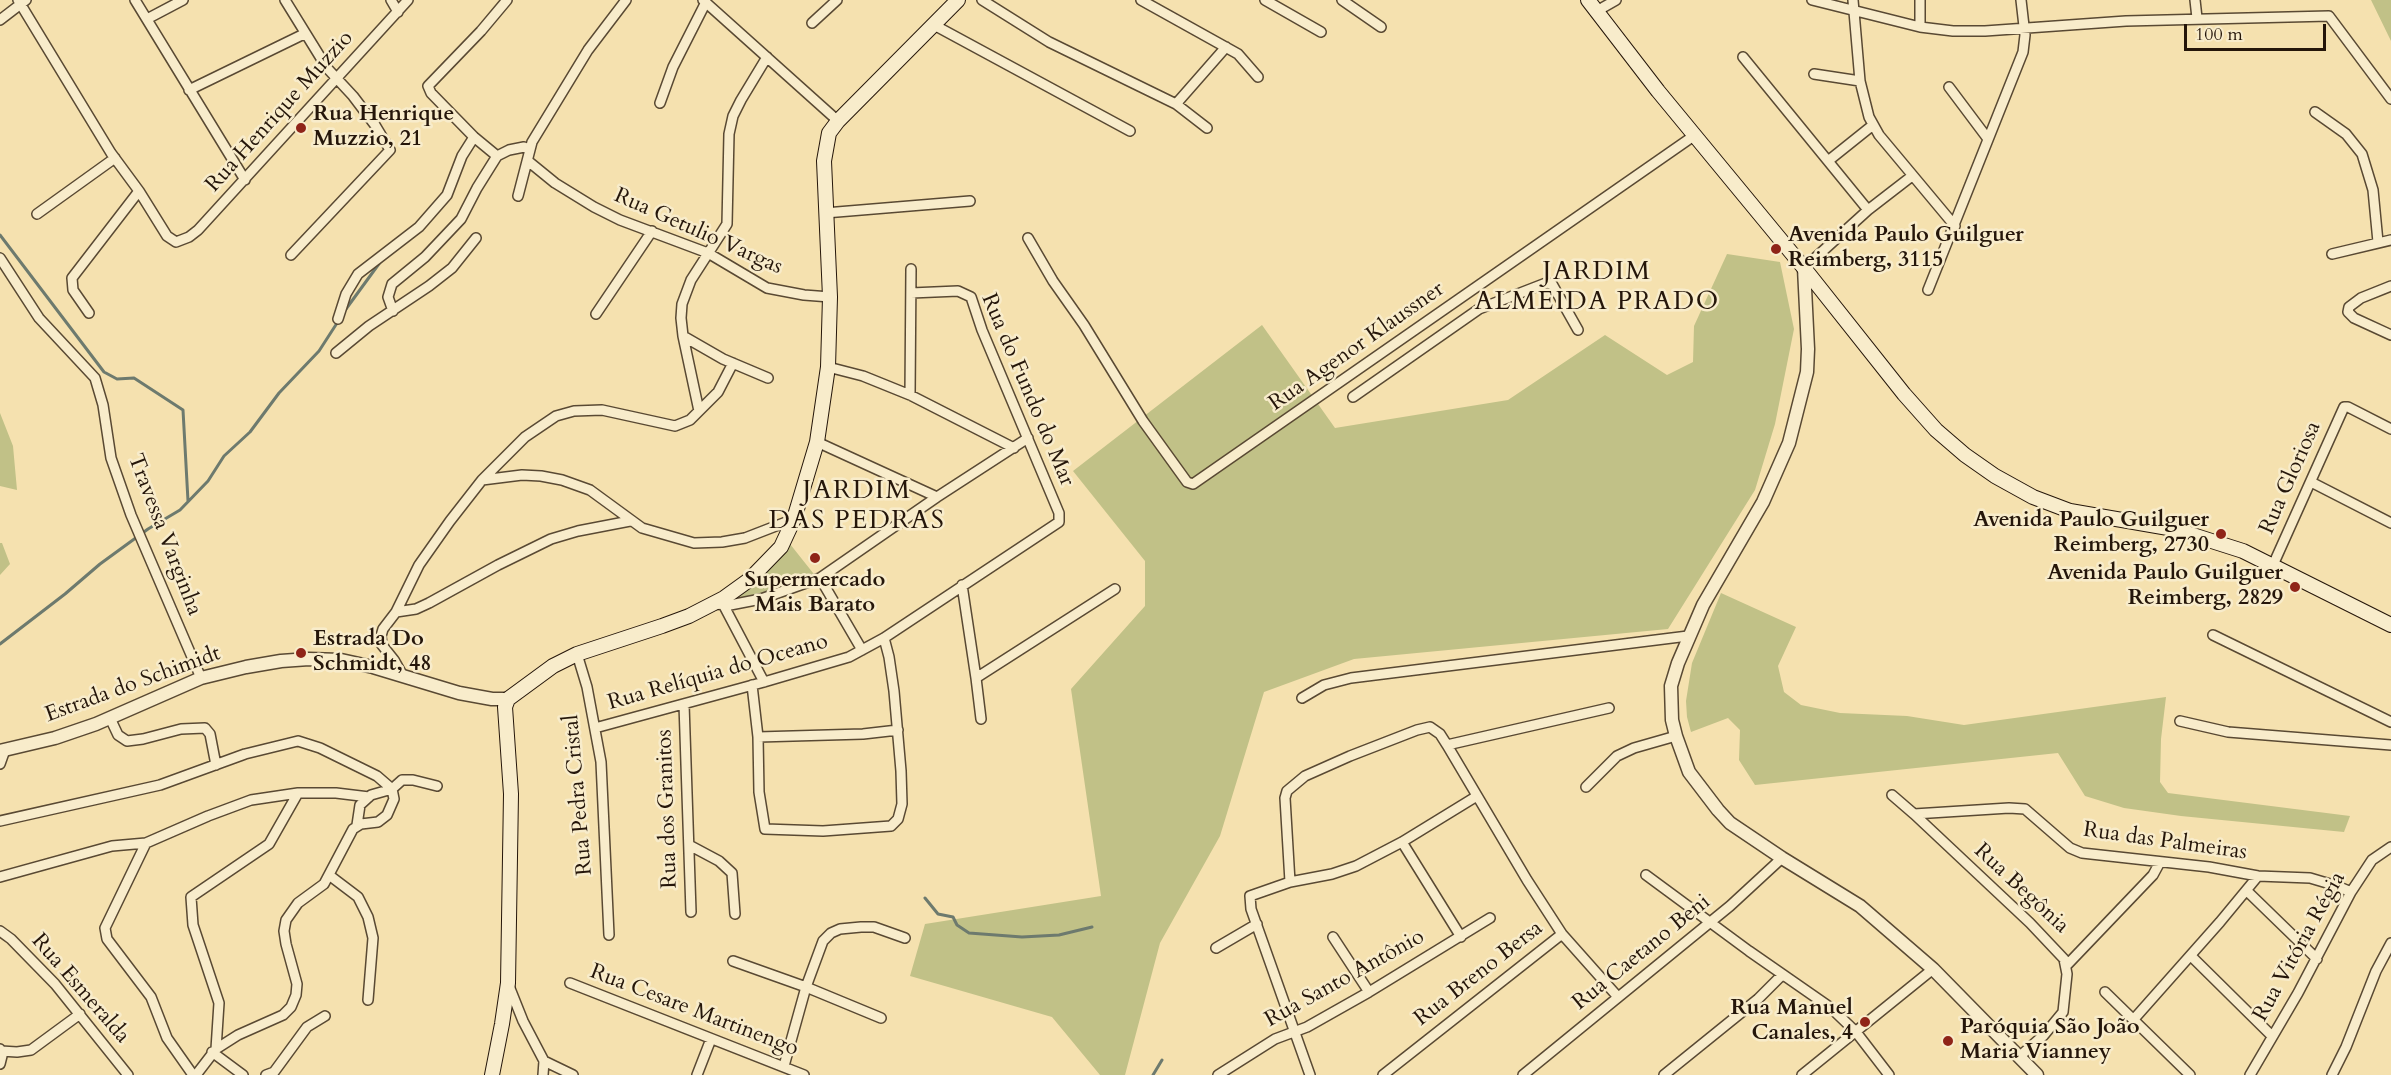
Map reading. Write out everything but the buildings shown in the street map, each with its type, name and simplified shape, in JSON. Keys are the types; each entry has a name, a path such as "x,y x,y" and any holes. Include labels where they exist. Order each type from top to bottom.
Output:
{"main road":[{"path":"492,1075 511,1001 508,983 511,794 506,703 554,666 577,654 719,605 763,568 781,548 794,519 817,442 828,367 830,297 825,213 825,144 829,133 838,121 958,0"},
{"path":"1592,6 1904,394 1936,430 1965,455 1995,476 2033,497 2070,511 2174,529 2243,551 2391,625"}],"street":[{"path":"135,0 245,180"},
{"path":"147,19 183,0"},
{"path":"285,0 327,68 375,125 390,150 291,255"},
{"path":"391,0 398,12"},
{"name":"Rua Henrique Muzzio","path":"140,191 167,236 176,242 189,237 245,180 408,0"},
{"path":"497,156 474,138 428,88 507,0"},
{"path":"812,23 837,0"},
{"path":"982,0 1049,42 1176,104 1207,128"},
{"path":"1141,0 1182,25 1238,54 1258,77"},
{"path":"1265,0 1321,32"},
{"path":"1342,0 1381,27"},
{"path":"1592,6 1616,0"},
{"path":"1812,0 1920,27 1985,31 2198,18 2329,15 2391,99"},
{"path":"1853,0 1852,11 1860,81 1873,125 1912,176 1955,226"},
{"path":"1920,0 1920,27"},
{"path":"1928,290 2024,52 2021,0"},
{"path":"2195,0 2198,18"},
{"path":"0,20 22,1 115,158 140,191 72,278 73,290 89,313"},
{"path":"660,104 673,67 705,1 838,121"},
{"path":"518,196 529,149 588,50 620,2"},
{"path":"934,25 1130,131"},
{"path":"189,90 304,34"},
{"path":"1176,104 1226,47"},
{"path":"699,411 681,318 686,290 724,231 729,219 727,156 733,116 767,57"},
{"path":"1743,57 1868,210"},
{"path":"1814,74 1860,81"},
{"path":"1948,87 1988,139"},
{"path":"2315,112 2346,134 2362,154 2373,190 2378,242"},
{"path":"1828,161 1873,125"},
{"name":"Rua Agenor Klaussner","path":"1028,238 1143,421 1189,484 1202,480 1695,135"},
{"path":"338,319 346,294 358,274 419,226 447,195 462,156 474,138"},
{"path":"393,311 388,297 392,284 420,261 453,228 464,214 497,156 509,150 524,147 529,149"},
{"path":"37,214 115,158"},
{"name":"Rua Getulio Vargas","path":"528,161 555,183 594,207 620,220 708,253 767,288 830,297"},
{"path":"1912,176 1868,210 1804,268 1807,372 1790,443 1763,502 1722,570 1688,636 1671,686 1672,720 1689,772 1730,823 1860,906 1933,969 2037,1075"},
{"path":"825,213 970,201"},
{"path":"596,314 652,231"},
{"path":"336,353 369,326 452,268 476,238"},
{"path":"2332,254 2391,240"},
{"name":"Travessa Varginha","path":"0,258 39,318 95,378 103,405 111,458 137,529 201,678"},
{"path":"910,394 911,269"},
{"path":"1353,397 1477,311 1546,283 1552,284 1578,330"},
{"path":"2391,286 2361,298 2348,310 2354,318 2391,335"},
{"name":"Rua do Fundo do Mar","path":"912,293 958,291 971,297 982,330 1060,518"},
{"path":"1466,294 1477,311"},
{"path":"683,336 733,363 768,378"},
{"path":"403,676 400,667 385,650 381,641 383,629 396,612 419,565 482,480 525,437 556,416 581,410 602,410 675,426 690,420 718,392 733,363"},
{"path":"828,367 863,376 910,394 1014,447"},
{"name":"Rua Gloriosa","path":"2273,565 2345,407 2391,429"},
{"path":"764,682 719,605 761,599 820,578 937,497 1028,438"},
{"path":"817,442 937,497"},
{"path":"482,480 522,475 562,480 590,490 642,528 683,541 707,543 745,537 794,519"},
{"path":"2311,482 2391,524"},
{"name":"Rua Relíquia do Oceano","path":"595,728 837,661 862,650 1054,527 1060,518"},
{"path":"396,612 416,609 429,603 551,539 578,531 630,521"},
{"path":"820,578 862,650"},
{"path":"962,585 981,719"},
{"path":"976,678 1115,590"},
{"path":"2212,635 2391,722"},
{"path":"1302,698 1324,685 1350,678 1688,636"},
{"path":"752,685 758,737 759,792 765,829 841,830 886,827 895,823 902,804 898,730 890,657 884,638"},
{"name":"Rua Pedra Cristal","path":"577,654 587,687 601,762 609,934"},
{"name":"Estrada do Schimidt","path":"2,750 55,738 110,718 201,678 246,667 309,659 341,660 459,693 506,703"},
{"name":"Rua dos Granitos","path":"684,704 691,912"},
{"path":"1447,745 1609,708"},
{"path":"110,718 118,735 127,741 181,729 205,728 210,734 216,765"},
{"path":"2180,721 2228,732 2391,745"},
{"path":"1290,882 1285,794 1305,776 1424,727 1433,728 1447,745 1562,934"},
{"path":"758,737 863,734 898,730"},
{"path":"1586,787 1617,756 1634,748 1676,736"},
{"path":"0,821 160,785 265,748 298,741 320,748 377,776 392,789 394,799 387,815 378,822 357,825"},
{"path":"0,764 2,750"},
{"path":"146,843 105,928 107,939 151,997 167,1038 194,1075 214,1050 238,1035 283,1015 291,1007 296,995 297,984 286,944 284,931 286,920 298,903 324,884 348,837 357,825 360,805 369,797 392,789 402,780 413,780 437,786"},
{"path":"0,877 112,846 146,843 251,800 298,794 336,793 369,797"},
{"path":"214,1050 219,1003 193,925 191,897 269,844 298,794"},
{"name":"Rua Begônia","path":"1892,795 2060,953 2066,966 2066,995 2063,1012 2044,1035 2020,1056"},
{"path":"1310,1075 1251,909 1249,897 1256,892 1345,870 1369,861 1477,796"},
{"name":"Rua das Palmeiras","path":"1914,814 2025,809 2076,851 2258,876 2310,878 2351,892"},
{"path":"1402,842 1461,937"},
{"path":"689,845 719,861 732,873 735,914"},
{"name":"Rua Vitória Régia","path":"2250,1075 2317,959 2351,892 2372,860 2389,851"},
{"name":"Rua Caetano Beni","path":"1523,1075 1730,906 1782,858"},
{"path":"2066,966 2153,875 2160,862"},
{"path":"329,875 358,897 369,917 373,938 368,1000"},
{"path":"1646,875 1782,975 1831,1008 1856,1032 1889,1075"},
{"path":"2134,1019 2258,876"},
{"path":"2247,891 2317,959"},
{"name":"Rua Santo Antônio","path":"1218,1075 1275,1039 1294,1032 1369,992 1490,918"},
{"path":"1216,948 1257,924"},
{"path":"784,1066 806,987 823,940 840,929 874,927 904,938"},
{"name":"Rua Esmeralda","path":"0,931 11,939 55,984 128,1075"},
{"name":"Rua Breno Bersa","path":"1383,1075 1562,934 1618,997"},
{"path":"1333,937 1369,992"},
{"path":"2332,1075 2346,1047 2376,971 2391,943"},
{"path":"2191,956 2272,1036"},
{"path":"733,961 806,987 881,1018"},
{"path":"1802,1075 1933,969"},
{"path":"1664,1075 1758,999 1782,975"},
{"name":"Rua Cesare Martinengo","path":"570,983 804,1075"},
{"path":"2105,992 2190,1075"},
{"path":"511,1001 544,1061 543,1075"},
{"path":"0,1064 0,1050 17,1052 31,1050 80,1014"},
{"path":"266,1075 274,1072 307,1027 325,1016"},
{"path":"697,1075 711,1039"},
{"path":"214,1050 243,1075"},
{"path":"544,1061 573,1075"}],"green space":[{"path":"2371,0 2391,0 2391,41"},
{"path":"1727,254 1780,262 1794,329 1775,424 1755,490 1668,629 1354,659 1264,692 1220,836 1160,943 1125,1075 1100,1075 1052,1017 910,976 925,924 1101,896 1071,689 1145,606 1145,561 1073,471 1262,325 1335,428 1508,400 1605,335 1667,375 1693,362 1694,326"},
{"path":"0,413 13,446 17,490 0,486"},
{"path":"0,543 2,543 10,564 0,575"},
{"path":"790,544 817,578 787,590 729,604"},
{"path":"1721,593 1796,627 1778,666 1784,692 1801,705 1840,713 1907,716 1964,725 2166,697 2161,739 2160,782 2168,793 2350,816 2344,832 2124,808 2085,796 2058,753 1755,785 1739,760 1740,730 1728,718 1691,732 1687,717 1686,701 1692,663"}],"waterway":[{"path":"0,235 104,372 117,379 134,378 183,410 188,501"},
{"path":"346,309 381,261"},
{"path":"0,644 100,564 148,529 180,510 208,481 224,456 250,432 279,393 319,351 339,320"},
{"path":"925,898 938,914 953,917 957,925 969,933 1022,937 1059,935 1092,927"},
{"path":"1153,1075 1162,1060"}],"place":[{"name":"Rua Henrique Muzzio, 21","path":"301,128"},
{"name":"Avenida Paulo Guilguer Reimberg, 3115","path":"1776,249"},
{"name":"Avenida Paulo Guilguer Reimberg, 2730","path":"2221,534"},
{"name":"Supermercado Mais Barato","path":"815,558"},
{"name":"Avenida Paulo Guilguer Reimberg, 2829","path":"2295,587"},
{"name":"Estrada Do Schmidt, 48","path":"301,653"},
{"name":"Rua Manuel Canales, 4","path":"1865,1022"},
{"name":"Paróquia São João Maria Vianney","path":"1948,1041"}],"district":[{"name":"JARDIM ALMEIDA PRADO","path":"1597,288"},
{"name":"JARDIM DAS PEDRAS","path":"857,507"}]}
